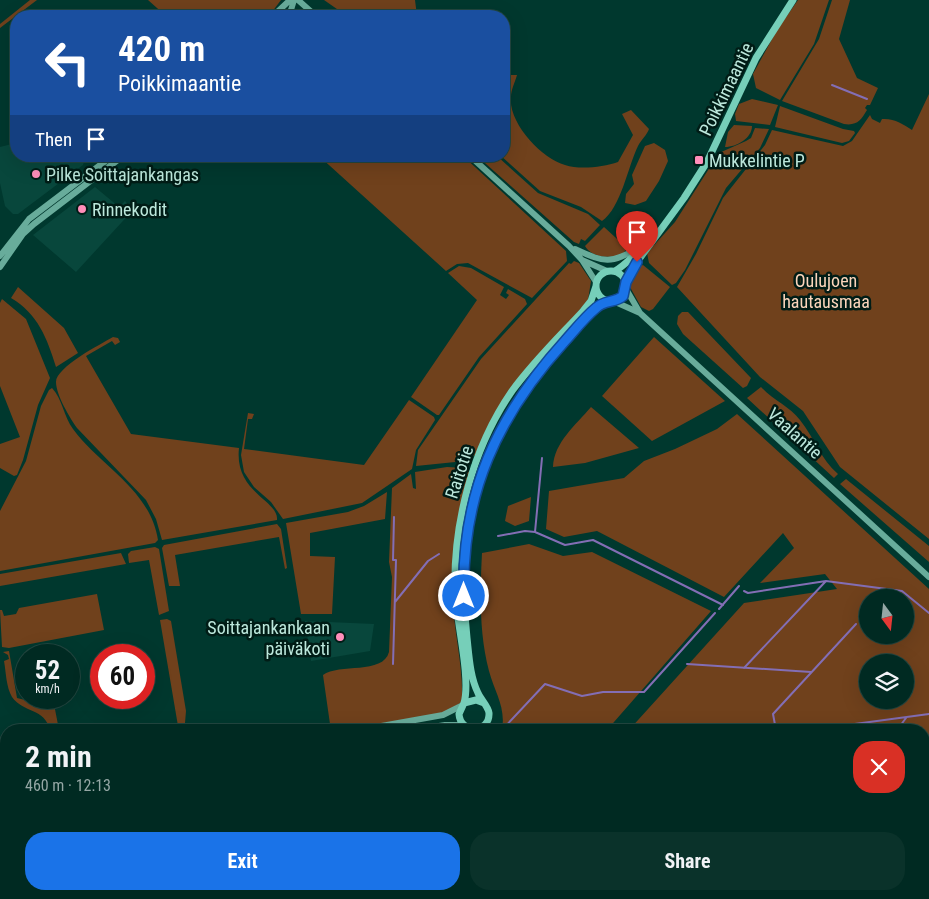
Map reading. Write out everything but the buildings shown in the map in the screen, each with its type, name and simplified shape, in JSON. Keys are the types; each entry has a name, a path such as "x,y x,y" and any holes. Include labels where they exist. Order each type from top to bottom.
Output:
{"main road":[{"name":"Poikkimaantie","path":"611,271 630,262 653,240 698,177 723,131 756,58 793,0"},
{"name":"Poikkimaantie","path":"626,286 630,262"},
{"path":"611,271 621,274 626,286 623,296 611,301 600,296 596,284 600,275 611,271"},
{"name":"Raitotie","path":"463,705 466,695 465,677 456,612 455,579 460,525 467,494 483,444 512,391 583,311 590,301 596,284"},
{"name":"Raitotie","path":"484,703 477,693 472,674 464,611 464,551 475,494 504,422 521,394 596,307 611,301"},
{"path":"464,724 459,718 463,705 476,700 484,703 489,713 486,724"}],"street":[{"path":"280,10 292,0"},
{"path":"298,0 309,10"},
{"path":"0,256 29,219 104,162"},
{"path":"0,266 23,234 34,224 115,162"},
{"path":"477,162 569,246 611,271"},
{"path":"585,257 630,262"},
{"path":"585,257 596,284"},
{"name":"Vaalantie","path":"626,286 640,313"},
{"name":"Vaalantie","path":"611,301 640,313 929,577"},
{"path":"393,724 444,715 463,705"}],"shaded area":[{"name":"Pilke Soittajankangas","path":"10,144 10,162 84,162 83,165 18,214 13,214 5,206 0,183 0,147"},
{"path":"95,187 119,207 125,201 133,210 76,272 33,235"},
{"name":"Soittajankankaan päiväkoti","path":"305,621 374,624 370,651 311,661"}],"green space":[{"path":"30,0 37,0 24,10 18,10"},
{"path":"148,0 281,0 274,10 159,10"},
{"path":"324,0 415,0 416,10 338,10"},
{"path":"798,0 829,0 814,44 780,100 756,88 753,74 777,30"},
{"path":"832,0 850,0 839,39 857,78 878,88 870,105 867,105 865,108 867,110 863,117 858,122 852,124 844,124 782,101 819,39"},
{"path":"10,16 10,20 0,28 0,24"},
{"path":"510,75 517,75 511,94 515,118 521,128 546,156 565,165 571,167 592,167 618,162 633,135 622,114 631,110 649,129 634,154 614,207 602,221 581,207 540,191 508,162 510,162"},
{"name":"Oulujoen hautausmaa","path":"929,94 929,539 840,467 803,411 760,377 677,287 696,254 723,198 765,145 772,130 843,146 852,141 870,115 872,119 880,123 882,119 890,119 912,130"},
{"path":"752,99 778,105 770,125 736,121 735,114 739,104"},
{"path":"780,106 843,129 854,131 855,133 849,141 842,143 775,127"},
{"path":"734,125 752,126 747,138 730,147 725,147 728,132"},
{"path":"755,128 769,129 760,148 726,188 685,270 676,283 672,285 649,263 647,253 675,222 719,153 751,138"},
{"path":"654,143 665,150 668,161 659,181 646,201 635,205 625,203 626,194 634,184 632,175 645,146"},
{"path":"326,162 470,162 566,251 567,261 532,298 468,263 457,264 446,271"},
{"path":"484,162 504,162 538,193 588,214 600,225 585,241 581,239 579,244 574,242"},
{"path":"604,227 627,248 623,254 613,257 597,255 585,246"},
{"path":"574,261 579,263 591,281 588,300 512,390 477,455 468,456 465,461 416,466 418,450 481,359 569,263 571,264"},
{"path":"643,265 670,287 653,309 649,311 641,307 630,287 637,267"},
{"path":"459,266 471,268 504,287 500,295 506,299 509,295 506,293 508,289 525,299 527,304 479,357 439,415 437,415 411,397 477,300 448,273"},
{"path":"18,287 64,328 78,353 56,367 49,346 35,319 11,298"},
{"path":"2,299 26,319 50,378 38,405 23,460 17,475 14,476 0,468 0,444 20,437 0,386 0,303"},
{"path":"682,312 688,312 751,378 747,386 743,388 683,334 677,324 678,316"},
{"path":"113,337 118,338 120,342 115,345 112,341 86,356 131,434 239,448 239,463 243,475 249,485 276,513 277,520 162,540 156,519 146,500 77,428 58,393 56,382 63,370 80,356"},
{"path":"654,337 725,401 652,441 602,396"},
{"path":"761,387 800,420 822,455 838,474 834,478 747,398"},
{"path":"52,388 67,419 84,443 135,492 145,506 153,522 158,540 155,543 0,571 0,511 26,461 41,406 49,390"},
{"path":"409,400 434,417 435,420 416,450 412,469 362,503 283,519 271,502 254,487 244,472 241,455 248,413 254,414 252,419 248,419 244,449 364,465"},
{"path":"591,407 639,448 585,463 553,467 554,458 562,442"},
{"path":"737,414 929,589 929,724 634,724 744,603 837,589 825,574 760,583 794,548 783,533 724,597 597,531 564,537 546,529 549,491 624,478 644,461 717,429"},
{"path":"447,467 465,468 470,473 453,579 453,610 461,671 462,702 442,714 377,724 330,724 323,675 339,670 378,664 385,659 389,652 392,577 389,562 392,488 411,474 413,488 416,489 415,472"},
{"path":"846,479 929,546 929,562 840,484"},
{"path":"387,492 385,519 310,533 310,556 335,557 332,614 301,614 286,523 348,512 364,506"},
{"path":"531,497 529,521 515,526 505,521 508,506"},
{"path":"277,524 281,529 287,568 285,569 279,537 175,555 180,586 169,586 162,548 164,545"},
{"path":"529,544 563,556 592,552 711,611 612,724 503,724 503,714 489,671 483,642 482,553"},
{"path":"155,547 159,549 169,611 159,615 149,560 129,563 128,554 131,551"},
{"path":"121,553 126,564 0,586 0,574"},
{"path":"97,594 104,630 30,644 15,644 15,647 9,648 2,647 0,610 2,610 4,616 16,614 19,608"},
{"path":"167,619 171,621 186,711 184,724 178,724 160,620"},
{"path":"9,651 15,686 15,700 7,684 4,661 9,659 8,655 3,652"},
{"path":"28,709 55,709 58,724 47,724 39,714"}],"waterway":[{"path":"832,85 867,99"},
{"path":"535,532 542,458"},
{"path":"393,664 396,560 393,560 394,517"},
{"path":"498,536 525,531 535,532 565,545 593,540 723,605"},
{"path":"395,602 428,561 439,554"},
{"path":"744,591 748,593 826,581 902,591 929,613"},
{"path":"744,668 826,581"},
{"path":"719,609 739,586"},
{"path":"508,724 545,684 582,696 603,692 644,692 715,613"},
{"path":"775,724 773,714 856,624"},
{"path":"687,664 811,672"},
{"path":"855,724 929,714"},
{"path":"902,724 906,718"}],"place":[{"name":"Mukkelintie P","path":"699,160"},
{"name":"Pilke Soittajankangas","path":"36,174"},
{"name":"Rinnekodit","path":"82,209"},
{"name":"Soittajankankaan päiväkoti","path":"340,637"}],"route":[{"path":"464,596 464,551 475,494 489,455 504,422 521,394 596,307 623,296 626,282 637,262"}]}
